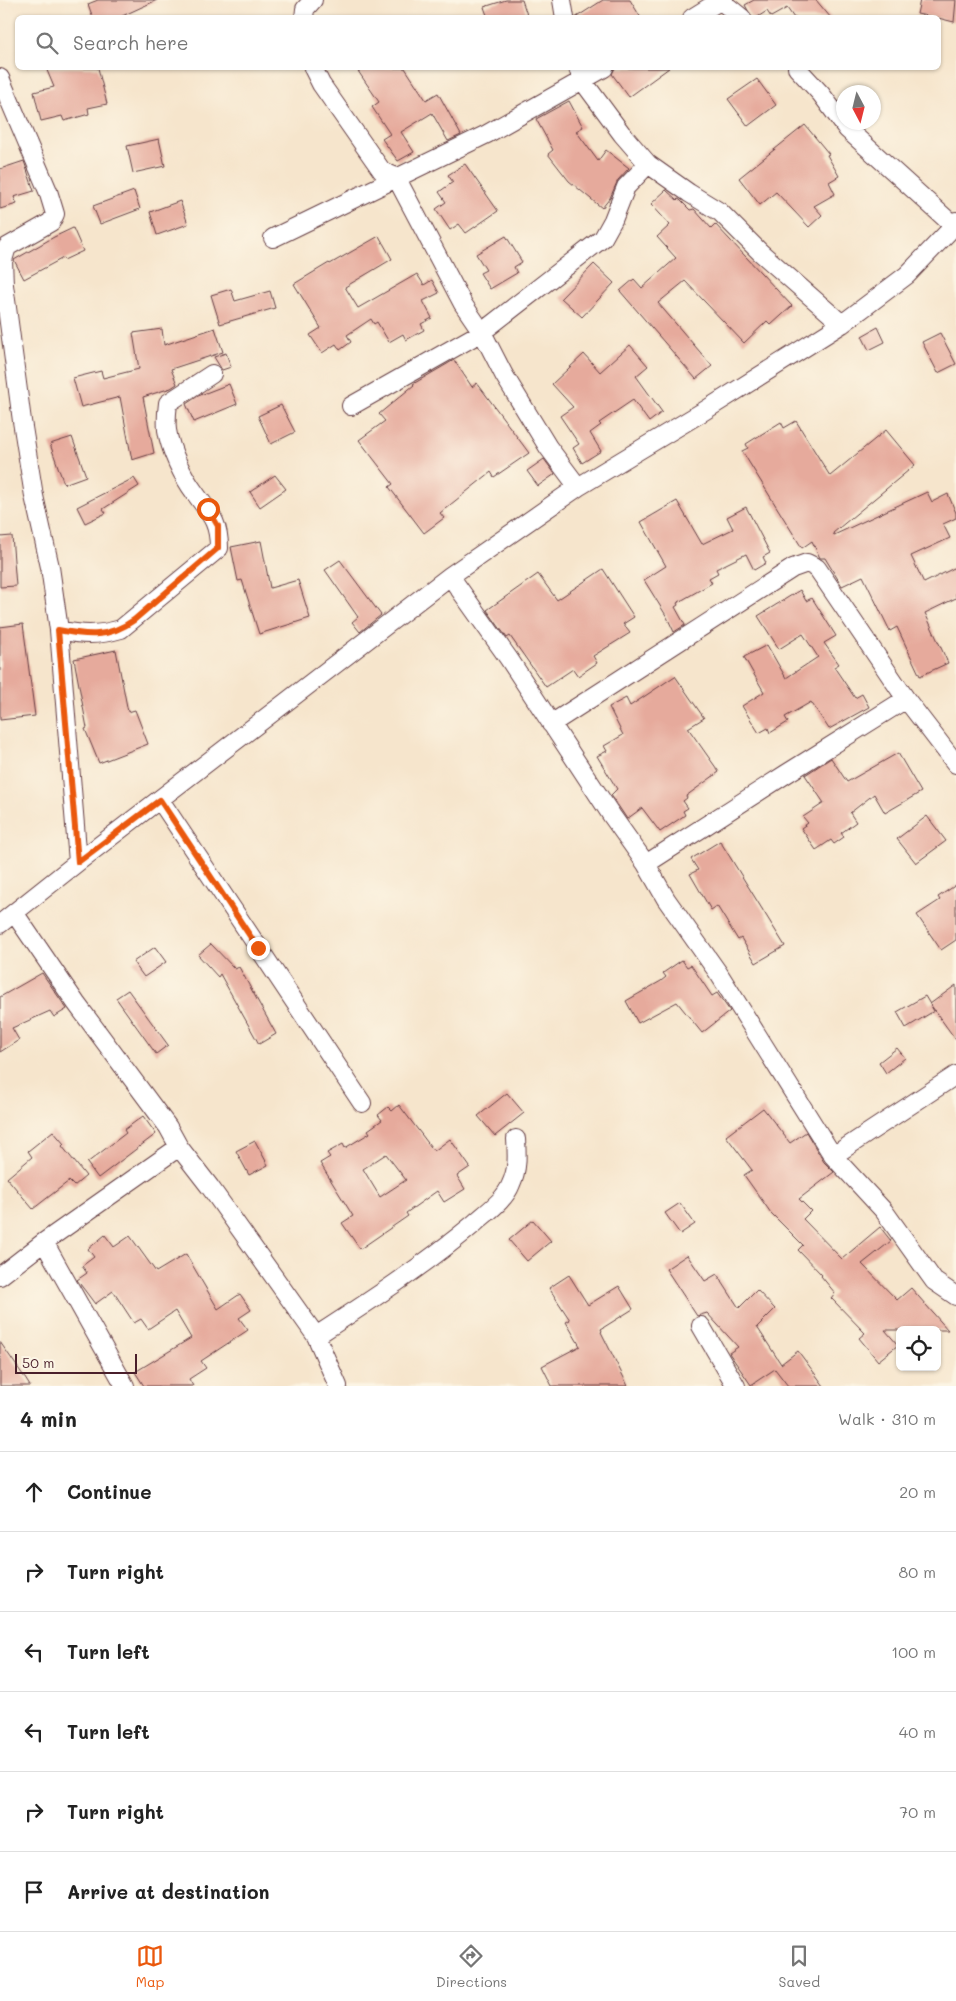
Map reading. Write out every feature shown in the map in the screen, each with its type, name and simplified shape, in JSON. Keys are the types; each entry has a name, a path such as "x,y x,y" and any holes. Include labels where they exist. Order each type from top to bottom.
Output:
{"street":[{"path":"304,15 305,9 313,0"},
{"path":"562,0 564,15"},
{"path":"697,15 722,0 739,15"},
{"path":"313,70 382,170 396,178 463,304 482,332 504,375 548,447 578,487"},
{"path":"273,238 487,134 580,74 596,70"},
{"path":"0,924 450,576 578,487 704,411 842,324 907,275 955,224 847,129 821,94 799,70"},
{"path":"580,74 622,134 648,164 720,212 760,252 842,324"},
{"path":"0,78 48,191 55,214 51,222 7,248 3,260 4,285 22,421 34,496 50,567 58,630 78,862"},
{"path":"351,406 482,332 603,238 614,220 626,187 648,164"},
{"path":"58,630 84,635 107,633 121,629 218,548 218,526 208,509 194,492 173,452 166,428 168,403 212,374"},
{"path":"551,724 793,568 807,563 817,568 906,699 956,764"},
{"path":"450,576 509,659 612,816 646,864 666,899 719,974 833,1156 884,1211 934,1281 956,1296"},
{"path":"646,864 906,699"},
{"path":"160,800 362,1103"},
{"path":"15,914 76,1002 168,1127 179,1147 210,1187 316,1336 338,1386"},
{"path":"833,1156 956,1075"},
{"path":"316,1336 380,1294 452,1242 497,1204 511,1186 517,1166 516,1139"},
{"path":"0,1276 44,1242 179,1147"},
{"path":"44,1242 125,1386"},
{"path":"701,1326 736,1386"}],"building":[{"path":"98,0 157,0 124,15 92,15 88,4"},
{"path":"506,0 522,0 527,15 487,15 484,7"},
{"path":"603,0 630,0 639,15 580,15"},
{"path":"754,0 816,0 828,15 792,15 787,8 775,15 770,15 767,11 761,15 750,15 745,5"},
{"path":"920,0 956,0 954,22 941,19 941,15 917,14"},
{"path":"47,70 98,70 107,104 88,108 89,114 64,121 62,116 41,121 34,92 54,87"},
{"path":"357,70 406,70 426,100 438,93 461,135 448,141 432,113 401,132 414,152 398,161 382,139 390,134 372,107 379,102"},
{"path":"614,70 666,70 629,97 612,74"},
{"path":"757,79 776,105 748,126 728,99"},
{"path":"569,101 583,127 576,131 598,161 606,150 629,168 618,180 610,198 602,208 569,181 548,154 553,150 536,119"},
{"path":"805,125 829,154 827,155 839,176 829,182 835,194 814,206 822,215 809,227 776,192 760,205 739,178"},
{"path":"159,139 165,166 133,173 127,146"},
{"path":"24,161 34,191 14,197 17,204 0,209 0,169"},
{"path":"465,164 498,211 466,233 459,224 450,230 436,209 446,202 439,192 453,182 448,175"},
{"path":"666,190 690,210 694,209 711,228 715,224 792,306 771,325 767,321 744,343 685,281 658,303 712,366 696,379 620,291 634,279 642,288 676,258 657,237 670,225 651,204"},
{"path":"134,191 140,209 100,224 93,206"},
{"path":"180,201 188,224 157,235 150,212"},
{"path":"73,228 83,251 64,260 63,258 24,279 14,260"},
{"path":"379,236 392,259 345,287 358,308 417,274 424,285 432,280 439,293 423,301 432,318 421,324 424,330 406,340 403,334 389,342 377,322 374,324 371,319 347,335 351,342 340,350 336,344 322,353 310,335 321,328 294,284"},
{"path":"506,236 522,262 514,267 517,273 490,289 480,273 486,270 476,254"},
{"path":"594,264 614,283 582,317 561,298"},
{"path":"231,289 235,301 270,291 275,308 220,324 211,295"},
{"path":"878,327 885,342 869,350 862,336"},
{"path":"215,328 223,352 171,369 177,384 171,388 143,397 154,453 132,460 120,397 81,407 73,378 101,371 103,378 139,369 133,333 162,329 164,345"},
{"path":"940,333 956,364 938,373 922,342"},
{"path":"630,345 648,366 636,376 662,412 649,422 633,400 599,423 601,425 590,433 601,451 582,463 573,448 579,444 560,416 573,407 552,384 584,354 600,372"},
{"path":"226,353 231,367 222,370 214,357"},
{"path":"454,360 472,387 477,383 529,453 494,477 491,472 440,513 444,518 424,533 389,487 393,484 359,440 385,421 379,414 413,384"},
{"path":"229,384 237,404 194,422 186,404 198,396"},
{"path":"281,405 295,432 271,444 258,416"},
{"path":"796,421 830,476 886,430 915,465 833,533 834,535 927,492 932,502 948,494 956,513 956,518 943,524 950,538 911,556 924,583 956,567 956,598 925,613 948,663 920,676 897,627 890,631 863,576 842,586 825,558 820,558 812,541 802,548 742,451 748,448 746,444 781,422 784,428"},
{"path":"72,437 86,476 64,484 50,444"},
{"path":"544,459 555,474 538,486 527,471"},
{"path":"275,475 286,489 260,507 250,492"},
{"path":"134,478 139,486 103,509 106,513 85,523 77,507"},
{"path":"677,501 702,544 733,529 727,517 746,507 770,553 763,557 766,563 754,570 746,554 716,569 718,573 709,578 712,583 677,603 678,605 675,607 685,625 674,632 644,580 666,566 641,522"},
{"path":"12,536 16,586 0,587 0,537"},
{"path":"261,541 270,588 298,580 310,618 259,634 242,580 238,581 231,547"},
{"path":"340,560 381,615 360,632 352,622 358,617 325,570"},
{"path":"603,569 634,617 623,624 630,633 593,656 597,663 578,676 573,669 546,687 510,636 507,638 487,610 538,574 557,600"},
{"path":"800,590 806,601 812,598 836,636 824,643 839,664 834,667 855,698 862,694 869,707 829,729 811,702 785,717 788,722 770,733 768,728 759,733 742,706 764,692 744,657 767,645 786,678 818,657 803,634 779,649 758,616"},
{"path":"23,624 35,716 0,720 0,627"},
{"path":"116,650 128,712 135,710 148,744 99,763 85,729 87,728 74,659"},
{"path":"675,676 704,718 688,728 719,772 686,796 687,798 683,801 688,808 683,811 685,815 660,832 642,808 627,819 611,795 617,789 597,756 607,751 604,746 623,735 609,707 626,698 630,706"},
{"path":"898,753 921,792 885,813 874,794 850,813 856,822 841,833 844,837 834,844 831,840 816,850 801,828 808,823 803,817 824,803 805,775 831,758 847,782"},
{"path":"927,816 946,841 916,863 897,839"},
{"path":"720,841 785,946 756,963 741,938 738,940 717,906 711,910 690,874 698,870 691,859"},
{"path":"956,885 956,940 941,950 917,915 940,900 938,897"},
{"path":"211,944 235,969 239,967 276,1034 259,1044 220,974 218,977 198,955"},
{"path":"155,947 166,962 144,977 133,962"},
{"path":"682,960 687,967 691,965 712,996 717,993 730,1011 702,1033 677,1002 638,1023 626,1001 661,981 666,977 663,973"},
{"path":"42,973 67,1009 54,1017 50,1011 12,1028 19,1040 0,1052 0,997"},
{"path":"956,985 956,1040 930,1004"},
{"path":"128,990 168,1045 156,1054 116,998"},
{"path":"925,996 934,1011 906,1028 897,1012"},
{"path":"897,1048 905,1058 886,1073 879,1062"},
{"path":"507,1093 524,1113 495,1136 478,1116"},
{"path":"399,1105 434,1151 450,1139 470,1167 457,1176 465,1189 444,1202 437,1191 406,1213 408,1216 360,1249 342,1223 353,1216 320,1163 330,1157 327,1153 343,1144 345,1148 370,1133 368,1130 382,1120 378,1115 388,1107 392,1111","holes":["386,1154 406,1180 380,1197 363,1169"]},
{"path":"763,1108 790,1143 806,1132 824,1162 834,1172 799,1199 811,1211 803,1219 842,1259 880,1227 891,1241 862,1264 897,1300 911,1288 948,1330 941,1330 941,1326 896,1326 896,1330 885,1330 896,1343 896,1347 878,1361 859,1338 865,1333 831,1298 835,1293 822,1275 798,1250 803,1245 771,1213 744,1175 752,1170 726,1136"},
{"path":"143,1116 156,1134 98,1178 87,1163 126,1133 124,1130"},
{"path":"53,1131 64,1144 62,1146 86,1176 74,1186 69,1181 33,1209 7,1178 32,1157 28,1151"},
{"path":"255,1141 268,1165 249,1175 236,1151"},
{"path":"680,1203 695,1224 680,1234 665,1213"},
{"path":"533,1220 551,1241 527,1261 509,1240"},
{"path":"105,1235 114,1247 130,1236 156,1272 186,1254 218,1309 240,1294 251,1310 239,1318 248,1330 201,1361 206,1368 189,1379 193,1386 144,1386 135,1372 191,1338 175,1311 148,1329 141,1319 134,1323 113,1291 95,1304 77,1280 87,1273 82,1266 94,1257 88,1249"},
{"path":"687,1255 705,1281 717,1274 739,1308 757,1290 775,1309 757,1327 781,1364 798,1351 824,1386 788,1386 775,1369 751,1385 729,1353 738,1347 707,1313 697,1316 666,1269"},
{"path":"569,1275 588,1305 619,1286 633,1309 601,1329 628,1386 552,1386 542,1366 580,1346 566,1322 570,1320 549,1288"},
{"path":"0,1342 23,1375 30,1386 0,1386"}],"route":[{"path":"208,509 218,526 218,548 204,562 134,620 121,629 107,633 84,635 58,630 78,862 160,800 258,948"}]}
